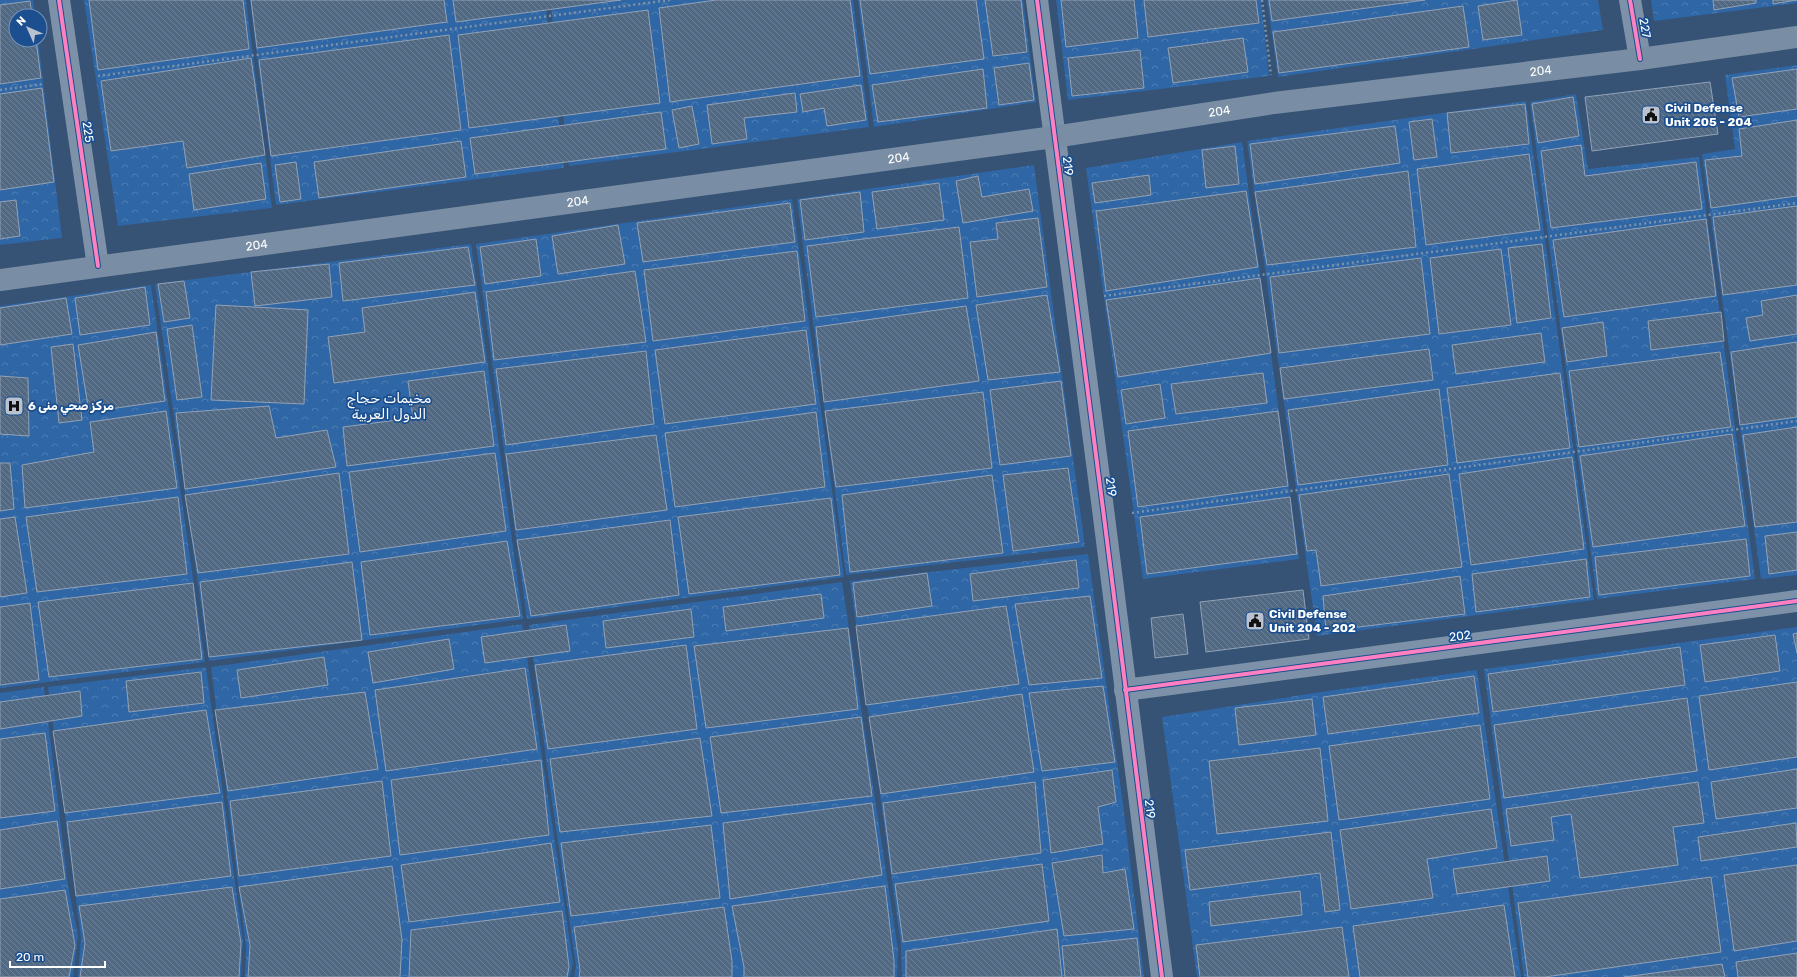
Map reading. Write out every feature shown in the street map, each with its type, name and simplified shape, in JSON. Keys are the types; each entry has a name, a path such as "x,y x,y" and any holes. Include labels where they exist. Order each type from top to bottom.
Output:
{"main road":[{"name":"204","path":"0,280 1054,137 1274,103 1797,37"}],"street":[{"name":"225","path":"59,0 98,266"},
{"name":"219","path":"1037,0 1162,977"},
{"name":"227","path":"1630,0 1640,58"},
{"name":"202","path":"1125,690 1797,601"}],"path":[{"path":"0,90 670,0"},
{"path":"1262,0 1274,103"},
{"path":"1075,300 1797,203"},
{"path":"1104,517 1797,421"}],"green space":[{"path":"0,0 33,0 34,8 8,8 8,48 39,48 62,238 0,245"},
{"path":"84,0 246,0 272,208 118,226"},
{"path":"250,0 545,0 564,168 276,205"},
{"path":"550,0 853,0 869,127 569,166"},
{"path":"858,0 1023,0 1036,102 874,127"},
{"path":"1056,0 1261,0 1269,76 1068,100"},
{"path":"1267,0 1598,0 1603,30 1278,77"},
{"path":"1651,0 1797,0 1797,3 1654,21"},
{"path":"1797,65 1797,575 1761,579 1702,154 1735,149 1725,75"},
{"path":"1576,94 1588,169 1699,157 1755,579 1597,599 1530,102"},
{"path":"1526,101 1594,600 1317,636 1247,141"},
{"path":"1242,142 1299,559 1143,579 1086,168"},
{"path":"1034,165 1085,547 846,575 797,199"},
{"path":"792,199 844,577 527,619 476,244"},
{"path":"471,244 523,619 209,661 155,284"},
{"path":"151,285 205,662 0,688 0,306"},
{"path":"1088,554 1123,804 1144,977 902,977 901,945 850,581"},
{"path":"842,582 898,950 897,977 574,977 576,966 547,766 529,625"},
{"path":"522,624 573,962 570,977 245,977 246,947 211,667"},
{"path":"1797,627 1797,977 1524,977 1484,669"},
{"path":"206,667 243,941 241,977 78,977 81,937 48,687"},
{"path":"1477,670 1521,977 1197,977 1162,717 1314,693"},
{"path":"44,687 68,886 78,936 73,977 0,977 0,693"}],"building":[{"path":"89,0 243,0 249,49 98,70"},
{"path":"251,0 444,0 447,22 257,48"},
{"path":"453,0 621,0 456,22"},
{"path":"716,0 850,0 860,76 670,102 659,8"},
{"path":"860,0 976,0 984,59 870,74"},
{"path":"985,0 1021,0 1027,52 993,56"},
{"path":"1061,0 1134,0 1138,38 1066,47"},
{"path":"1144,0 1256,0 1259,23 1148,37"},
{"path":"1269,0 1425,0 1272,21"},
{"path":"1517,0 1522,35 1483,40 1478,6"},
{"path":"1713,0 1756,0 1756,3 1714,10"},
{"path":"1773,0 1797,0 1773,4"},
{"path":"30,1 31,8 8,8 8,48 37,48 41,78 0,84 0,5"},
{"path":"1463,6 1469,47 1279,73 1273,32"},
{"path":"648,10 660,103 469,128 458,35"},
{"path":"449,35 461,130 271,156 259,60"},
{"path":"1243,38 1248,72 1173,83 1168,48"},
{"path":"1140,50 1144,88 1072,96 1068,58"},
{"path":"251,58 265,155 187,168 183,141 111,151 101,81"},
{"path":"1029,63 1034,100 999,105 994,68"},
{"path":"983,69 987,108 878,122 872,85"},
{"path":"1797,69 1797,109 1739,117 1732,78"},
{"name":"Civil Defense Unit 205 - 204","path":"1710,82 1718,134 1592,151 1585,97"},
{"path":"861,85 866,120 827,126 824,108 803,112 800,94"},
{"path":"42,88 54,182 0,190 0,94"},
{"path":"795,93 797,112 744,118 747,139 712,144 707,105"},
{"path":"1573,97 1579,136 1538,143 1532,104"},
{"path":"1525,104 1529,144 1451,153 1447,113"},
{"path":"692,106 699,144 679,148 672,110"},
{"path":"661,112 666,149 475,174 470,138"},
{"path":"1432,119 1437,157 1414,160 1409,122"},
{"path":"1797,120 1797,196 1711,208 1705,160 1742,156 1739,129"},
{"path":"1395,126 1400,163 1255,184 1250,144"},
{"path":"461,141 466,177 319,198 314,162"},
{"path":"1581,145 1585,176 1696,162 1702,209 1551,228 1541,151"},
{"path":"1235,146 1239,184 1206,188 1202,150"},
{"path":"1529,154 1540,230 1426,245 1417,169"},
{"path":"296,162 301,199 280,202 275,165"},
{"path":"261,163 266,199 194,210 189,174"},
{"path":"1408,171 1416,247 1267,265 1255,192"},
{"path":"1149,175 1151,195 1095,203 1092,183"},
{"path":"978,176 982,197 1029,189 1033,211 963,223 956,181"},
{"path":"939,183 944,220 877,229 872,192"},
{"path":"1246,191 1258,267 1106,291 1096,211"},
{"path":"860,192 864,232 805,240 800,200"},
{"path":"16,200 20,236 0,239 0,202"},
{"path":"790,203 795,242 643,262 637,223"},
{"path":"1797,206 1797,285 1723,295 1713,217"},
{"path":"1038,218 1047,287 977,297 970,242 998,239 996,223"},
{"path":"1706,219 1716,296 1564,317 1553,240"},
{"path":"618,225 625,264 558,274 552,236"},
{"path":"959,227 968,298 816,317 807,246"},
{"path":"536,239 541,276 485,284 480,247"},
{"path":"1542,244 1551,318 1517,323 1508,248"},
{"path":"468,247 475,285 343,301 339,263"},
{"path":"1501,249 1511,325 1439,334 1430,258"},
{"path":"797,251 805,321 653,341 644,270"},
{"path":"1421,258 1430,334 1279,353 1270,277"},
{"path":"329,264 332,297 255,306 251,272"},
{"path":"635,271 646,342 494,360 486,292"},
{"path":"1260,278 1271,353 1118,377 1106,300"},
{"path":"184,281 190,318 164,322 158,284"},
{"path":"145,287 150,325 80,335 75,298"},
{"path":"475,292 485,362 334,383 328,337 365,332 362,308"},
{"path":"1047,295 1060,372 988,380 976,305"},
{"path":"1797,295 1797,334 1750,341 1746,318 1763,315 1761,301"},
{"path":"66,298 72,334 0,345 0,308"},
{"path":"216,305 308,310 304,404 211,400"},
{"path":"966,306 979,381 824,402 816,327"},
{"path":"1721,312 1724,341 1651,350 1648,321"},
{"path":"1603,322 1607,356 1567,362 1562,328"},
{"path":"192,325 202,397 177,400 167,329"},
{"path":"806,330 816,404 665,424 655,350"},
{"path":"156,332 165,401 89,412 78,345"},
{"path":"1541,333 1545,362 1456,374 1452,345"},
{"path":"1797,342 1797,417 1740,425 1731,352"},
{"path":"73,344 82,420 59,423 51,347"},
{"path":"1429,349 1433,380 1284,399 1280,368"},
{"path":"646,351 654,424 506,445 496,369"},
{"path":"1720,352 1731,427 1579,447 1569,371"},
{"path":"484,371 494,446 347,466 343,427 413,418 408,381"},
{"path":"1263,373 1267,403 1176,414 1171,384"},
{"path":"1560,373 1570,448 1457,463 1447,388"},
{"name":"مركز صحي منى 6","path":"0,376 28,378 29,436 0,434"},
{"path":"1061,381 1071,456 1000,465 990,390"},
{"path":"1160,384 1165,418 1126,424 1121,390"},
{"path":"1439,389 1448,465 1298,485 1288,410"},
{"path":"983,392 992,468 836,487 825,411"},
{"path":"269,406 276,438 327,430 336,467 185,489 176,413"},
{"path":"166,411 177,488 25,508 22,465 94,452 90,422"},
{"path":"1278,411 1288,486 1138,507 1128,431"},
{"path":"816,412 825,487 675,507 665,433"},
{"path":"1797,427 1797,522 1755,527 1743,435"},
{"path":"1732,434 1745,526 1593,547 1580,456"},
{"path":"656,435 667,510 516,530 506,454"},
{"path":"495,453 506,531 360,552 349,472"},
{"path":"1572,457 1584,549 1471,565 1459,474"},
{"path":"0,463 10,463 14,509 0,511"},
{"path":"1068,468 1079,542 1013,551 1003,475"},
{"path":"339,473 349,554 198,573 185,495"},
{"path":"1449,474 1462,567 1321,586 1316,550 1307,551 1299,495"},
{"path":"992,475 1003,553 850,572 842,495"},
{"path":"178,497 187,574 37,592 26,517"},
{"path":"1290,497 1297,554 1147,574 1140,517"},
{"path":"831,498 840,575 689,594 678,517"},
{"path":"15,517 27,593 0,597 0,519"},
{"path":"670,520 679,595 531,616 517,540"},
{"path":"1797,532 1797,570 1769,574 1765,536"},
{"path":"1746,539 1750,576 1599,595 1595,557"},
{"path":"507,541 520,616 370,635 361,562"},
{"path":"1586,559 1590,597 1476,612 1472,574"},
{"path":"1076,560 1079,588 973,601 970,574"},
{"path":"352,562 362,640 209,657 200,582"},
{"path":"927,573 932,606 857,617 853,583"},
{"path":"1460,576 1465,614 1326,631 1323,596"},
{"path":"193,583 202,659 49,677 38,602"},
{"name":"Civil Defense Unit 204 - 202","path":"1303,590 1309,639 1206,652 1200,602"},
{"path":"821,594 824,618 726,631 723,607"},
{"path":"1090,596 1102,678 1029,685 1015,604"},
{"path":"30,603 39,680 0,685 0,607"},
{"path":"1006,606 1019,684 866,705 856,626"},
{"path":"691,609 694,637 606,648 603,621"},
{"path":"1183,614 1188,654 1155,658 1151,618"},
{"path":"566,625 570,651 485,663 481,637"},
{"path":"848,628 858,709 706,728 694,646"},
{"path":"1797,633 1797,653 1793,634"},
{"path":"1775,635 1780,671 1705,682 1700,645"},
{"path":"449,639 454,669 373,683 368,652"},
{"path":"686,645 697,729 548,749 535,665"},
{"path":"1680,647 1685,685 1493,712 1488,674"},
{"path":"324,657 328,685 241,698 237,670"},
{"path":"525,668 537,749 386,771 375,690"},
{"path":"201,672 204,703 129,712 126,681"},
{"path":"1474,676 1479,713 1328,734 1323,697"},
{"path":"1797,682 1797,757 1709,770 1699,696"},
{"path":"1103,686 1115,762 1042,771 1029,693"},
{"path":"80,691 82,716 0,729 0,702"},
{"path":"365,692 378,769 228,791 215,710"},
{"path":"1022,694 1034,772 881,794 869,717"},
{"path":"1687,698 1697,771 1504,798 1494,725"},
{"path":"1312,699 1316,735 1239,745 1235,708"},
{"path":"206,710 220,793 65,813 53,731"},
{"path":"861,717 872,796 721,813 710,737"},
{"path":"1480,725 1490,799 1339,820 1329,746"},
{"path":"45,733 55,811 0,818 0,739"},
{"path":"700,738 712,816 560,832 550,759"},
{"path":"1320,748 1328,821 1217,834 1209,761"},
{"path":"541,760 549,835 400,855 391,780"},
{"path":"1797,769 1797,808 1716,819 1711,782"},
{"path":"1112,770 1116,802 1098,807 1103,844 1051,853 1043,780"},
{"path":"382,781 391,856 239,876 230,801"},
{"path":"1035,782 1041,853 892,874 883,803"},
{"path":"1698,782 1704,823 1673,827 1678,865 1580,878 1571,814 1551,817 1554,840 1511,846 1506,809"},
{"path":"222,802 231,876 76,896 67,822"},
{"path":"872,803 882,875 730,899 723,823"},
{"path":"1491,809 1497,848 1427,859 1433,898 1351,909 1340,830"},
{"path":"57,821 65,879 0,889 0,830"},
{"path":"1796,823 1797,847 1701,861 1698,837"},
{"path":"711,825 720,898 571,916 561,843"},
{"path":"1331,832 1340,910 1325,912 1320,873 1190,890 1185,850"},
{"path":"551,843 560,902 409,922 401,865"},
{"path":"1102,855 1103,873 1125,869 1134,929 1064,936 1052,863"},
{"path":"1547,856 1550,881 1457,894 1453,869"},
{"path":"1042,864 1049,921 903,942 895,884"},
{"path":"1797,865 1797,941 1734,951 1724,875"},
{"path":"392,866 402,940 400,977 248,977 250,945 239,887"},
{"path":"1711,877 1721,952 1545,977 1528,977 1518,903"},
{"path":"885,886 894,960 894,977 744,977 744,967 732,906"},
{"path":"232,887 241,943 239,977 80,977 85,943 79,906"},
{"path":"65,890 75,945 69,977 0,977 0,899"},
{"path":"1300,891 1302,915 1211,926 1209,902"},
{"path":"1504,905 1515,977 1360,977 1353,926"},
{"path":"724,907 732,961 732,977 579,977 580,970 574,927"},
{"path":"562,911 569,967 567,977 409,977 411,930"},
{"path":"1342,927 1349,977 1200,977 1196,945"},
{"path":"1057,929 1062,977 906,977 906,951"},
{"path":"1137,938 1141,977 1065,977 1062,946"},
{"path":"1797,953 1797,977 1738,977 1736,962"},
{"path":"1722,964 1725,977 1624,977"}],"cycle path":[{"path":"59,0 98,266"},
{"path":"1037,0 1162,977"},
{"path":"1630,0 1640,59"},
{"path":"1125,690 1797,601"}],"place":[{"name":"Civil Defense Unit 205 - 204","path":"1651,115"},
{"name":"مركز صحي منى 6","path":"14,406"},
{"name":"Civil Defense Unit 204 - 202","path":"1255,621"}],"district":[{"name":"مخيمات حجاج الدول العربية","path":"389,406"}]}
